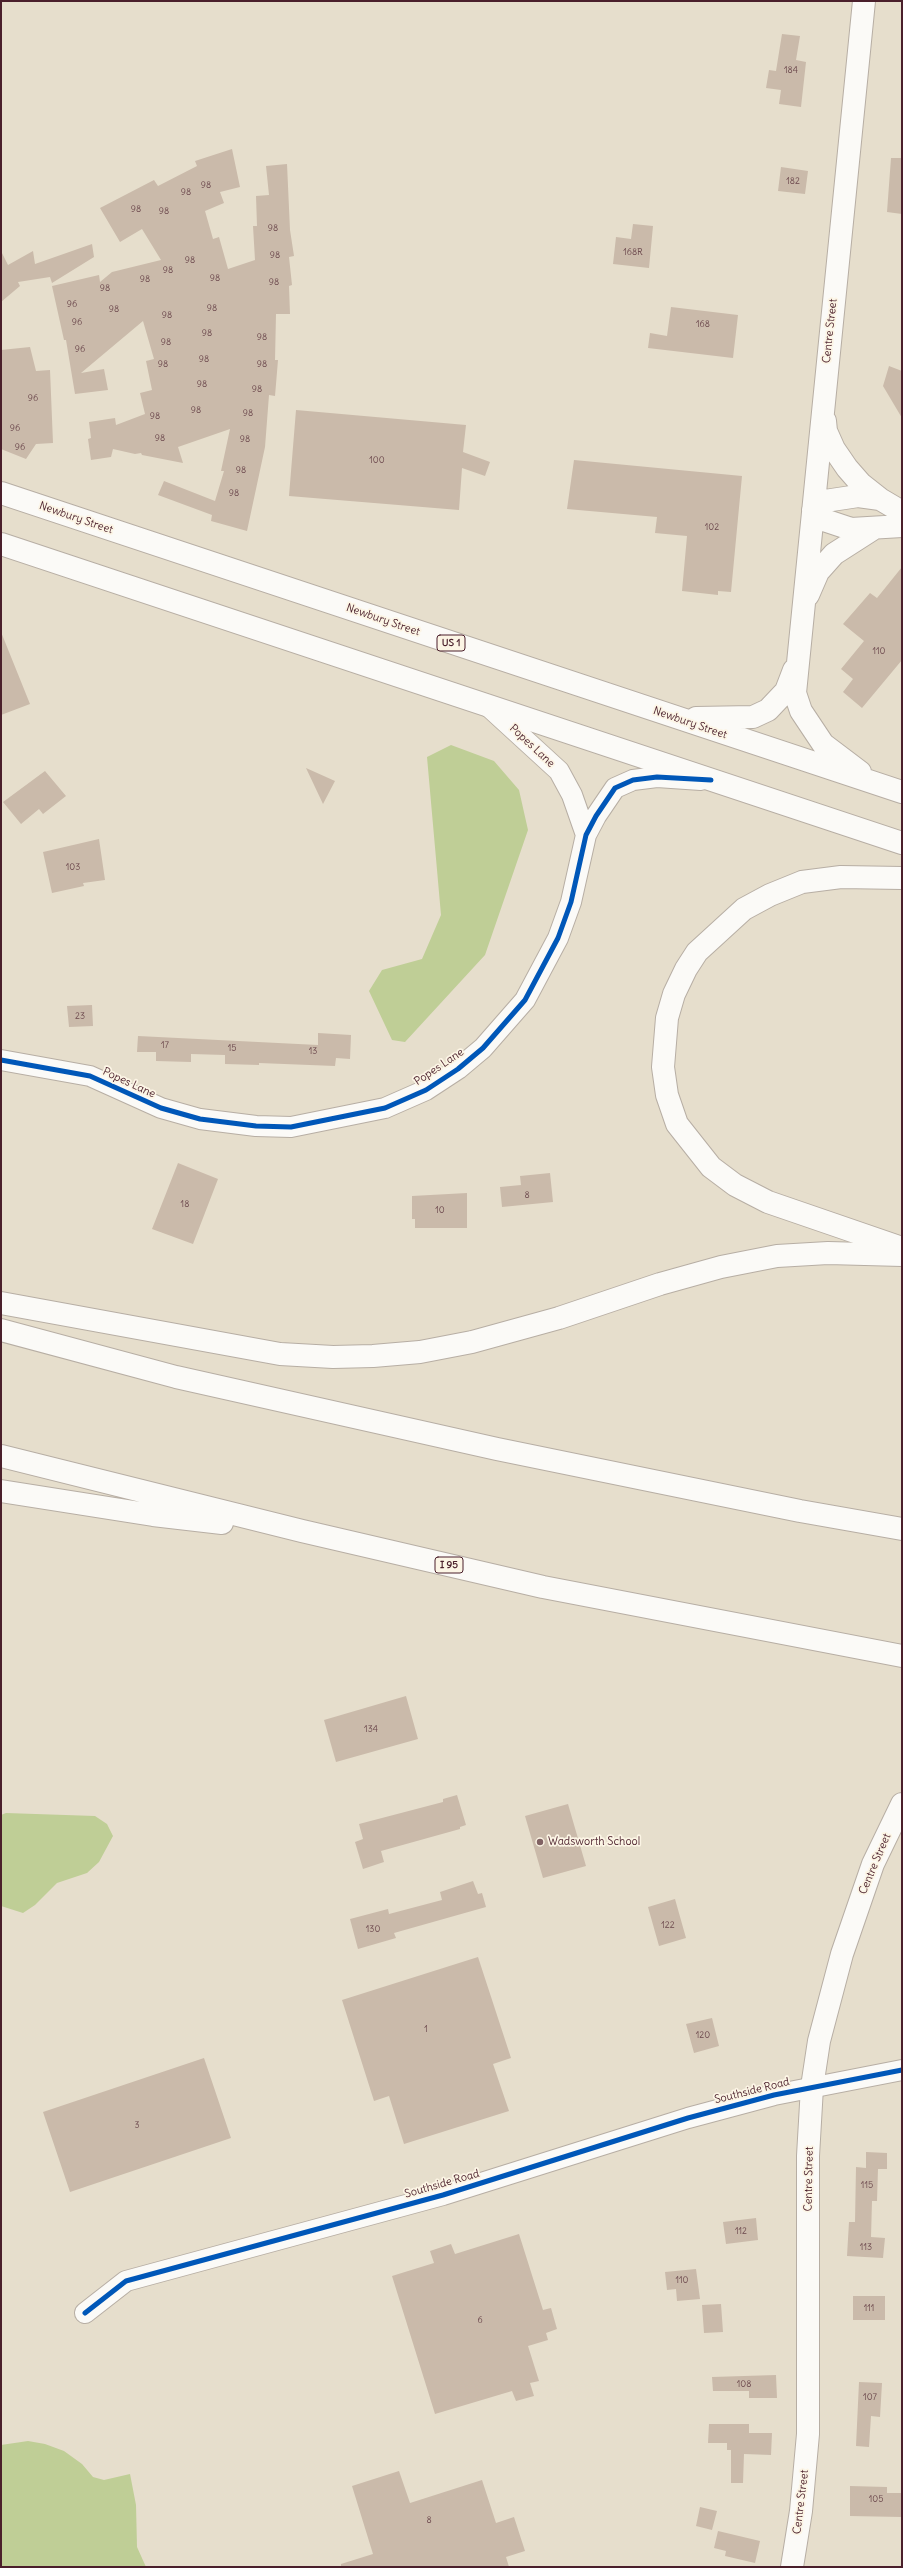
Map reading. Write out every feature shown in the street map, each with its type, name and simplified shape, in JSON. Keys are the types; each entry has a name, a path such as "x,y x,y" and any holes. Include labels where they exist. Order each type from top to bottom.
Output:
{"main road":[{"name":"Centre Street","path":"864,1 812,510 795,693 801,711 810,727 823,744 846,763 892,789"},
{"path":"823,406 826,431 834,449 861,484 880,500 902,512"},
{"name":"Newbury Street","path":"1,493 892,789"},
{"path":"880,500 858,496 840,498 824,501 812,510 821,519 834,525 851,529 873,529 902,526"},
{"path":"802,617 809,593 818,572 834,554 873,529"},
{"path":"1,544 902,843"},
{"name":"Centre Street","path":"654,711 705,719 753,717 768,710 786,691 797,662"},
{"path":"902,878 841,877 802,882 770,894 744,909 697,952 686,969 674,994 667,1018 664,1067 668,1095 677,1124 711,1167 735,1185 768,1202 902,1248"},
{"path":"1,1303 280,1354 333,1357 373,1356 420,1352 472,1342 559,1318 660,1284 721,1267 770,1258 828,1253 902,1255"},
{"path":"1,1330 176,1377 498,1449 800,1511 902,1528"},
{"name":"I 95","path":"1,1456 302,1531 543,1587 902,1656"},
{"path":"1,1491 153,1515 302,1531"},
{"name":"Centre Street","path":"792,2567 801,2511 808,2434 808,2156 812,2087 819,2041 842,1954 873,1864 902,1804"}],"street":[{"name":"Popes Lane","path":"488,706 559,771 572,795 586,835"},
{"name":"Popes Lane","path":"1,1060 90,1076 161,1108 200,1119 256,1126 291,1127 385,1108 426,1090 458,1069 483,1048 525,1000 558,938 571,902 586,835 596,816 615,788 633,780 657,777 711,780"},
{"name":"Southside Road","path":"85,2313 126,2281 443,2195 688,2118 812,2087 902,2070"}],"green space":[{"path":"451,745 494,761 519,790 528,830 485,955 405,1042 392,1040 369,991 382,970 422,959 441,915 427,757"},
{"path":"6,1813 95,1816 107,1824 113,1836 99,1862 87,1873 57,1883 35,1905 23,1913 1,1906 1,1815"},
{"path":"28,2441 45,2444 64,2451 82,2464 93,2477 104,2480 130,2474 136,2505 137,2547 146,2567 1,2567 1,2445"}],"building":[{"path":"782,34 800,36 796,60 806,62 801,107 779,104 781,90 766,88 769,70 776,71"},
{"path":"232,149 240,187 220,192 224,203 205,211 213,239 219,237 228,269 255,260 253,226 257,226 256,196 269,195 266,166 287,164 290,230 294,256 289,257 292,285 289,286 290,314 276,314 275,360 278,360 275,396 269,395 265,447 247,531 211,521 212,515 158,495 164,481 215,501 224,471 221,471 230,429 178,447 183,463 142,455 141,453 135,454 113,449 111,457 91,460 88,439 91,438 89,422 115,418 116,425 145,414 140,393 152,390 146,361 154,359 143,321 81,373 104,369 108,390 75,394 66,340 64,340 52,286 99,275 100,282 112,272 161,260 142,229 120,242 100,208 154,180 158,186 197,166 195,161"},
{"path":"891,158 902,158 902,214 887,212"},
{"path":"781,167 808,171 805,194 778,191"},
{"path":"633,224 653,226 649,268 613,264 616,237 631,239"},
{"path":"92,244 94,257 52,283 50,277 18,282 20,286 1,302 1,251 8,265 33,251 35,264"},
{"path":"671,307 738,315 733,358 648,348 650,333 667,336"},
{"path":"30,347 36,371 50,370 53,443 36,444 26,459 1,449 1,350"},
{"path":"889,366 902,371 902,418 883,386"},
{"path":"296,410 466,425 463,452 490,462 485,476 462,468 459,510 289,496"},
{"path":"574,460 742,476 731,592 718,591 718,595 682,591 687,536 655,533 657,517 567,509"},
{"path":"902,567 902,660 862,708 843,692 853,679 841,669 864,641 843,624 870,593 877,598"},
{"path":"1,632 30,704 1,715"},
{"path":"306,768 335,781 323,804"},
{"path":"45,771 66,796 43,814 39,809 21,824 3,802"},
{"path":"99,839 105,880 83,883 84,886 52,893 43,852"},
{"path":"92,1005 93,1026 69,1027 67,1006"},
{"path":"318,1033 351,1035 350,1059 336,1058 335,1066 259,1063 259,1065 225,1064 225,1055 191,1054 191,1062 156,1061 156,1052 137,1052 138,1036 318,1045"},
{"path":"178,1163 218,1179 193,1244 152,1229"},
{"path":"550,1173 553,1202 502,1207 500,1187 521,1185 520,1176"},
{"path":"467,1193 467,1228 415,1228 415,1219 412,1219 412,1196"},
{"path":"406,1696 418,1739 336,1762 324,1720"},
{"path":"457,1795 466,1825 460,1827 460,1829 381,1851 384,1862 363,1869 355,1842 363,1839 359,1824 443,1802 443,1799"},
{"path":"568,1804 586,1866 543,1878 525,1816"},
{"path":"473,1881 478,1894 482,1893 486,1907 394,1933 396,1938 358,1949 350,1919 388,1909 389,1914 442,1900 440,1892"},
{"path":"675,1899 686,1938 659,1946 648,1907"},
{"path":"478,1957 511,2058 493,2064 509,2111 404,2144 389,2096 374,2101 342,2000"},
{"path":"712,2018 719,2046 694,2053 686,2024"},
{"path":"204,2058 231,2138 70,2192 43,2112"},
{"path":"866,2152 887,2153 887,2169 878,2169 877,2201 872,2201 871,2237 885,2238 883,2258 847,2256 849,2222 855,2222 856,2167 866,2168"},
{"path":"756,2218 758,2240 726,2244 723,2222"},
{"path":"519,2234 543,2310 551,2308 557,2329 546,2333 548,2340 528,2346 539,2381 530,2383 534,2396 516,2401 512,2391 435,2414 392,2276 434,2263 430,2251 451,2244 455,2254"},
{"path":"696,2269 700,2299 677,2301 676,2289 667,2290 665,2272"},
{"path":"853,2296 885,2296 885,2320 853,2320"},
{"path":"721,2304 723,2332 704,2333 702,2305"},
{"path":"776,2375 777,2398 749,2398 749,2391 713,2391 712,2377"},
{"path":"859,2382 882,2383 880,2417 871,2416 869,2447 856,2446"},
{"path":"709,2424 749,2424 749,2433 772,2433 771,2455 744,2454 743,2483 731,2483 731,2450 727,2450 727,2443 708,2443"},
{"path":"399,2471 410,2503 482,2480 496,2523 514,2517 525,2551 506,2557 509,2567 341,2567 341,2564 373,2554 352,2486"},
{"path":"850,2486 887,2487 887,2493 901,2493 901,2517 850,2516"},
{"path":"700,2507 717,2511 712,2530 696,2526"},
{"path":"718,2531 760,2541 755,2563 725,2556 726,2551 714,2548"}],"cycle path":[{"path":"1,1060 90,1076 161,1108 200,1119 256,1126 291,1127 385,1108 426,1090 458,1069 483,1048 525,1000 558,938 571,902 586,835 596,816 615,788 633,780 657,777 711,780"},
{"path":"85,2313 126,2281 443,2195 688,2118 774,2095 902,2070"}],"place":[{"name":"Wadsworth School","path":"540,1842"}]}
